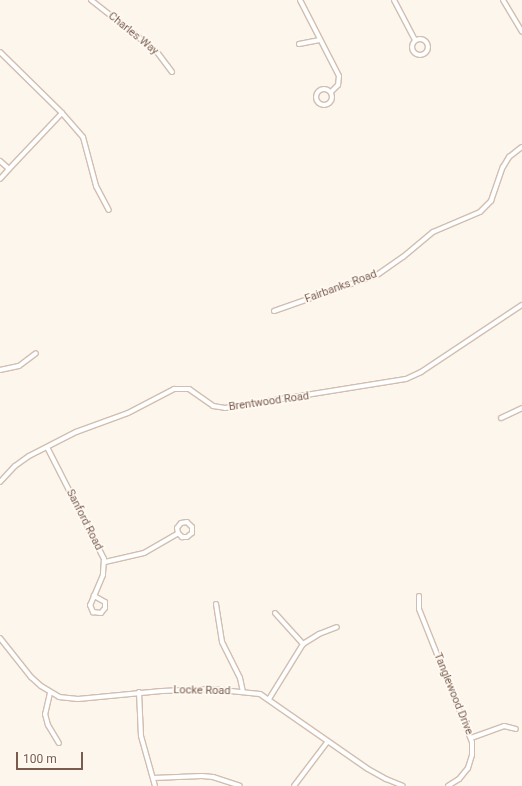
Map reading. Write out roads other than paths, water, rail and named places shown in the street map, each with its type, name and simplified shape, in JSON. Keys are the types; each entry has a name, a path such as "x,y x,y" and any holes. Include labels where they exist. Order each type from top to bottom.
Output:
{"street":[{"name":"Charles Way","path":"91,0 157,52 172,72"},
{"path":"300,0 340,79 338,85 331,92"},
{"path":"394,0 415,40"},
{"path":"503,0 522,32"},
{"path":"420,39 426,43 428,48 424,54 418,55 412,50 412,45 415,40 420,39"},
{"path":"300,44 320,40"},
{"path":"0,52 62,113 83,137 96,186 109,210"},
{"path":"326,89 331,92 332,100 328,104 320,105 316,96 320,90 326,89"},
{"path":"0,179 62,113"},
{"name":"Fairbanks Road","path":"274,311 377,275 403,257 433,232 480,212 491,200 502,167 509,157 522,147"},
{"path":"0,161 9,169"},
{"name":"Brentwood Road","path":"0,482 22,461 47,447 81,430 128,413 170,390 178,388 189,389 213,406 225,408 404,380 421,372 522,305"},
{"path":"0,370 24,363 36,353"},
{"path":"501,418 522,408"},
{"name":"Sanford Road","path":"47,447 105,562 103,575 94,596 90,608 95,613 101,613 105,608 105,602 94,596"},
{"path":"105,562 144,553 178,533"},
{"name":"Tanglewood Drive","path":"419,596 419,609 471,738 472,755 468,768 460,779 448,786"},
{"path":"216,604 222,642 240,678 243,692"},
{"path":"275,613 303,644"},
{"path":"269,699 303,644 314,636 337,628"},
{"name":"Locke Road","path":"0,638 31,676 50,693 59,697 78,699 139,692 211,689 260,694 328,742 374,772 403,786"},
{"path":"139,692 142,736 155,786"},
{"path":"50,693 45,714 48,725 59,742"},
{"path":"471,738 504,726 516,729"},
{"path":"294,786 328,742"},
{"path":"153,778 202,776 212,777 240,786"}]}
